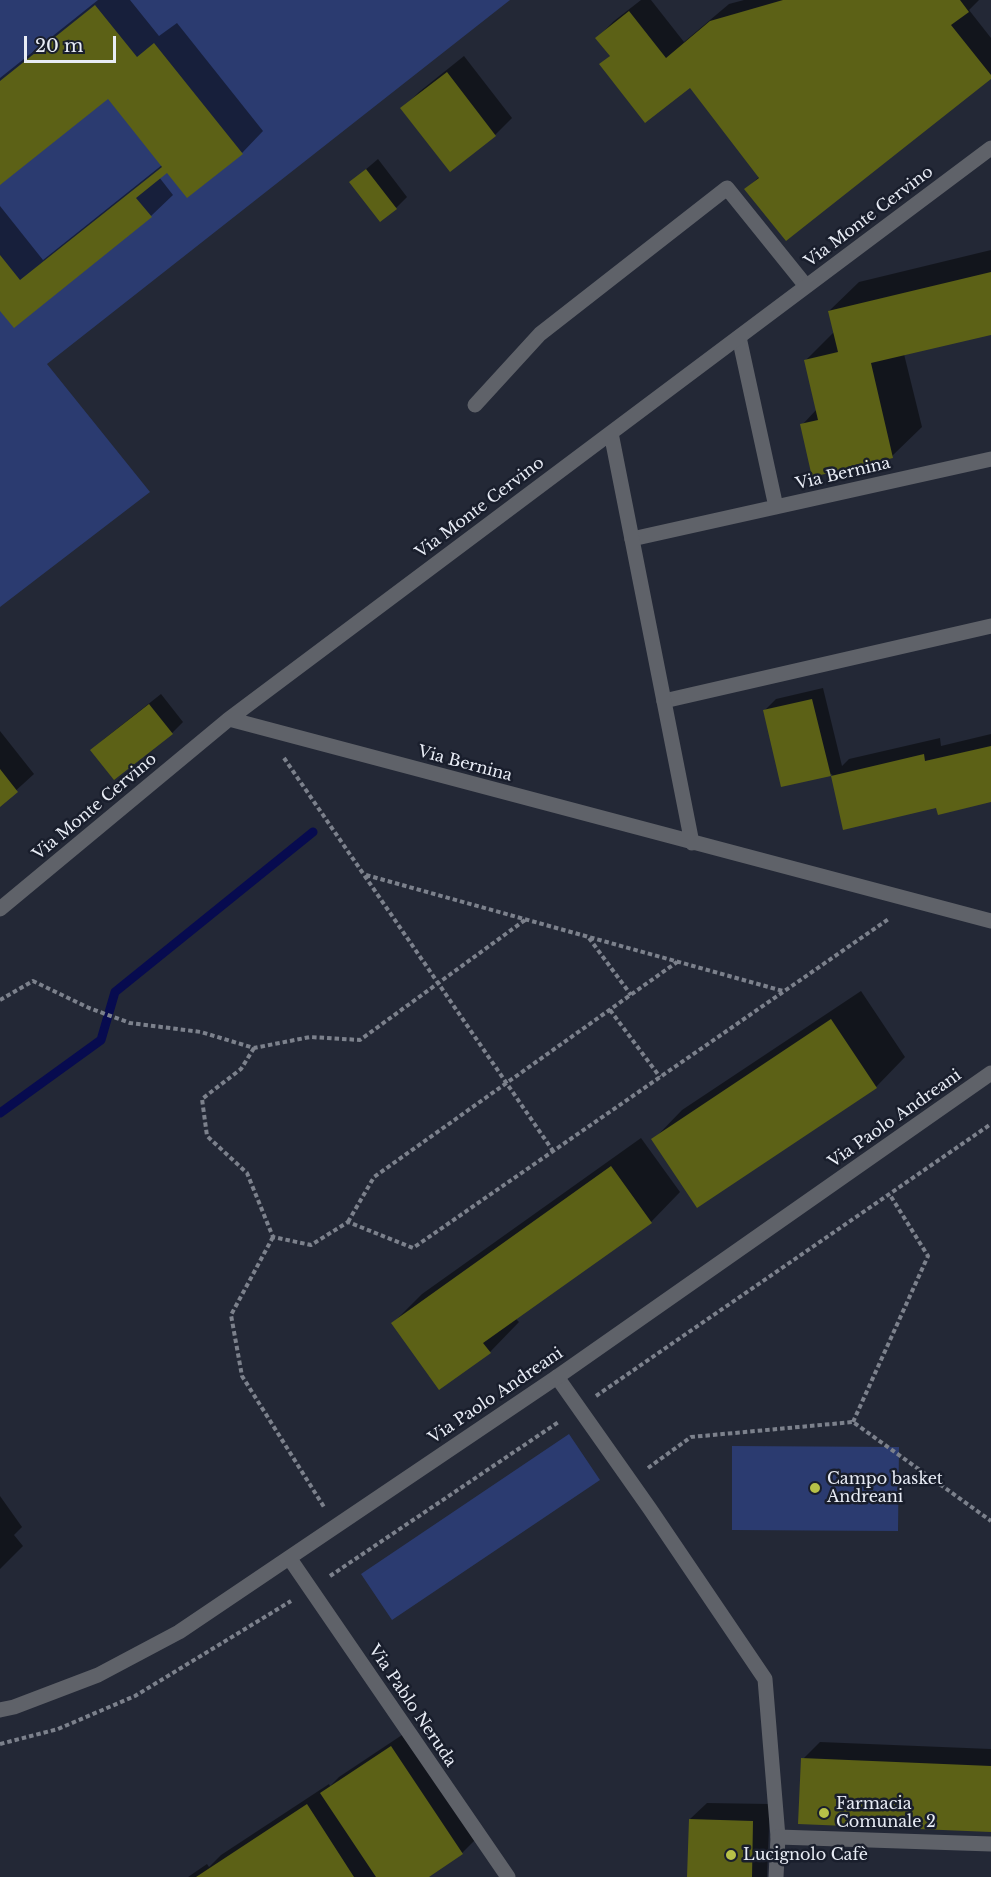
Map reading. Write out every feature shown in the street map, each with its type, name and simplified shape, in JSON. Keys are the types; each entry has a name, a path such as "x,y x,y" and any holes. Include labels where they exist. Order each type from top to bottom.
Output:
{"street":[{"name":"Via Monte Cervino","path":"0,909 229,719 991,148"},
{"path":"475,405 540,334 727,188 806,286"},
{"path":"739,337 776,507"},
{"path":"611,433 693,843"},
{"name":"Via Bernina","path":"632,539 991,459"},
{"path":"664,701 991,626"},
{"name":"Via Bernina","path":"229,719 991,921"},
{"name":"Via Paolo Andreani","path":"0,1710 98,1676 179,1632 557,1377 991,1073"},
{"path":"557,1377 631,1481 765,1679 778,1837 776,1877"},
{"name":"Via Pablo Neruda","path":"290,1558 504,1876"},
{"path":"778,1837 991,1844"}],"path":[{"path":"282,755 553,1151"},
{"path":"364,875 784,991"},
{"path":"348,1222 413,1248 913,902"},
{"path":"0,1000 33,981 89,1008 130,1023 201,1032 254,1048 310,1037 360,1040 525,920"},
{"path":"588,937 631,995"},
{"path":"273,1237 311,1245 348,1222 374,1177 677,962"},
{"path":"610,1011 660,1077"},
{"path":"254,1048 241,1069 202,1099 207,1136 247,1173 273,1237"},
{"path":"0,1744 58,1729 135,1696 310,1589 890,1196 991,1124"},
{"path":"853,1422 928,1256 890,1196"},
{"path":"273,1237 231,1315 242,1376 336,1527"},
{"path":"631,1481 691,1437 853,1422 991,1521"}],"shaded area":[{"path":"0,0 510,0 47,364 150,492 0,607"},
{"path":"569,1434 600,1480 392,1620 361,1574"},
{"name":"Campo basket Andreani","path":"732,1446 899,1447 898,1531 732,1530"}],"building":[{"path":"783,0 960,0 969,12 951,25 991,75 991,79 786,241 744,189 759,178 690,88 645,123 599,64 610,56 595,38 629,11 666,58 710,21"},
{"path":"95,5 137,57 154,43 243,154 187,198 167,173 136,198 152,217 14,328 0,311 0,255 20,280 162,167 108,99 0,185 0,81"},
{"path":"447,72 496,136 450,172 400,108"},
{"path":"366,169 397,209 380,222 349,182"},
{"path":"991,272 991,335 871,363 893,458 812,477 800,424 818,420 804,360 838,352 828,311"},
{"path":"812,699 831,776 781,787 763,710"},
{"path":"149,704 173,734 114,780 90,750"},
{"path":"991,746 991,802 938,815 936,808 843,830 831,776 924,754 925,761"},
{"path":"0,769 18,792 0,807"},
{"path":"831,1019 877,1088 697,1208 651,1139"},
{"path":"611,1166 652,1223 483,1343 491,1353 439,1390 391,1323"},
{"path":"391,1746 463,1854 429,1877 376,1877 320,1793"},
{"path":"801,1758 991,1766 991,1832 798,1824"},
{"path":"307,1804 354,1877 196,1877"},
{"path":"689,1819 753,1821 752,1877 687,1877"}],"waterway":[{"path":"0,1113 101,1040 115,992 313,832"}],"place":[{"name":"Campo basket Andreani","path":"815,1488"},
{"name":"Farmacia Comunale 2","path":"824,1813"},
{"name":"Lucignolo Cafè","path":"731,1855"}]}
